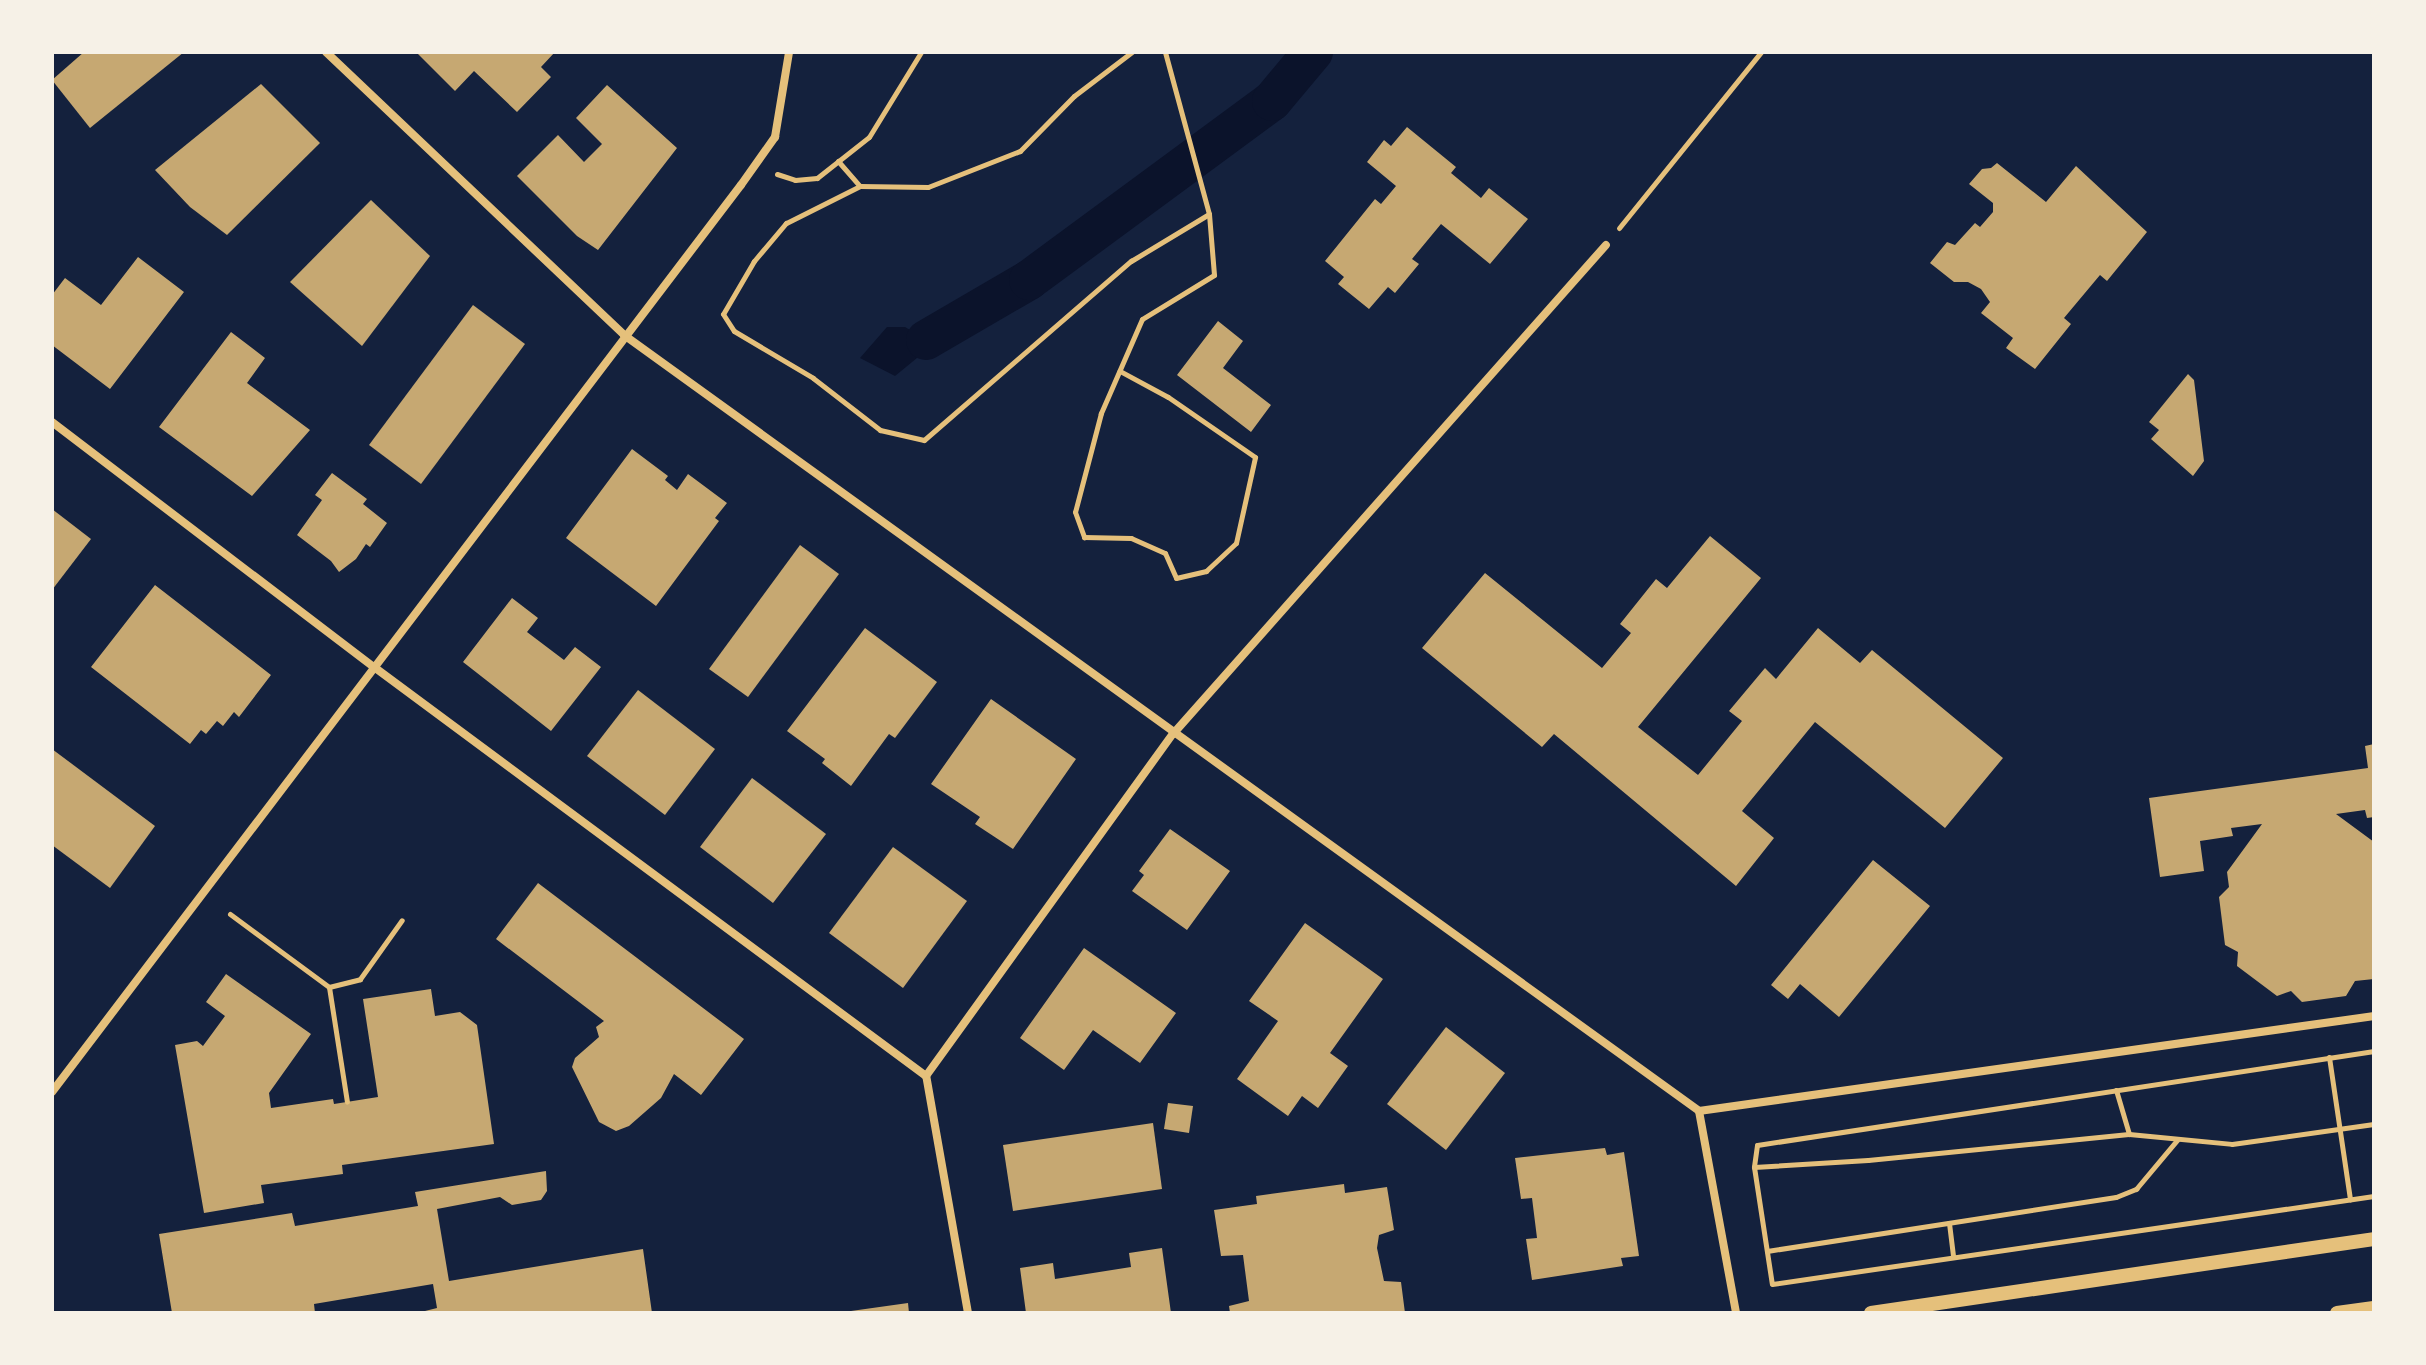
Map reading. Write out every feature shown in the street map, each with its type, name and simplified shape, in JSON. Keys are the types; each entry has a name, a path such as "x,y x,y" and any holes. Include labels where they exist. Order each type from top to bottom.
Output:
{"street":[{"path":"326,52 624,335 1699,1111 2374,1016"},
{"path":"52,1092 775,137 789,52"},
{"path":"926,1076 1173,734 1606,245"},
{"path":"52,422 374,667 926,1076 968,1313"},
{"path":"1699,1111 1736,1313"},
{"path":"1873,1313 2374,1239"},
{"path":"2337,1313 2374,1308"}],"path":[{"path":"795,180 817,178 869,137 921,52"},
{"path":"1132,52 1074,96 1020,151 928,187 860,186 786,223 754,261 723,314 734,331 813,378 880,430 924,440 1131,261 1209,214"},
{"path":"1120,371 1168,397 1255,457 1236,543 1206,571 1176,578 1165,553 1131,538 1084,537 1075,512 1101,413 1142,319 1214,275 1209,214 1165,52"},
{"path":"1606,245 1761,52"},
{"path":"838,161 860,186"},
{"path":"230,914 329,987 347,1102"},
{"path":"329,987 360,979 402,920"},
{"path":"2374,1051 1757,1145 1754,1167 1772,1284 2374,1196"},
{"path":"2329,1057 2350,1199"},
{"path":"2116,1090 2129,1134"},
{"path":"1754,1167 1868,1160 2129,1134 2232,1144 2374,1124"},
{"path":"1767,1251 2116,1197 2136,1189 2178,1139"},
{"path":"1949,1223 1953,1257"}],"water":[{"path":"887,327 905,327 934,344 895,376 860,358"}],"building":[{"path":"84,52 184,52 90,128 52,80"},
{"path":"416,52 555,52 541,67 551,77 517,112 474,71 455,91"},
{"path":"261,84 320,143 227,235 190,207 155,170"},
{"path":"607,85 677,148 598,250 577,236 517,176 558,135 584,162 602,144 576,118"},
{"path":"1407,127 1456,167 1451,173 1481,198 1489,188 1528,219 1490,264 1441,224 1412,259 1419,264 1395,293 1388,287 1369,309 1338,284 1344,277 1325,261 1375,199 1381,204 1396,186 1367,162 1384,140 1391,146"},
{"path":"1997,163 2046,202 2076,166 2147,232 2107,281 2100,275 2064,318 2071,324 2035,369 2006,348 2013,338 1981,313 1990,302 1981,289 1968,282 1954,282 1930,263 1947,242 1955,245 1975,223 1980,227 1993,212 1993,203 1969,184 1982,169 1991,168"},
{"path":"371,200 430,256 362,346 290,282"},
{"path":"138,257 184,292 110,389 52,345 52,295 65,278 101,305"},
{"path":"473,305 525,344 421,484 369,445"},
{"path":"1218,321 1243,341 1223,368 1271,405 1251,432 1177,375"},
{"path":"231,332 265,358 247,383 310,430 252,496 159,427"},
{"path":"2188,374 2194,380 2204,461 2193,476 2151,439 2159,430 2149,422"},
{"path":"632,449 668,476 665,480 677,490 688,474 727,503 715,518 719,521 656,606 566,538"},
{"path":"332,473 367,499 363,504 387,523 370,547 366,544 356,559 339,572 331,561 297,535 322,500 315,495"},
{"path":"52,509 91,539 52,590"},
{"path":"1710,536 1761,578 1638,727 1698,775 1742,721 1729,711 1765,668 1776,679 1818,628 1860,663 1872,650 2003,758 1945,828 1815,722 1742,811 1774,838 1736,886 1554,734 1542,747 1422,648 1485,573 1602,668 1631,633 1620,624 1656,579 1667,588"},
{"path":"800,545 839,574 748,697 709,669"},
{"path":"155,585 271,675 239,717 234,712 223,726 217,721 206,734 201,730 190,744 91,667"},
{"path":"512,598 538,618 527,632 564,660 575,647 601,667 551,731 463,662"},
{"path":"865,628 937,682 895,738 889,734 851,786 822,763 825,759 787,731"},
{"path":"638,690 715,749 665,815 587,756"},
{"path":"991,699 1076,759 1013,849 975,824 980,817 931,784"},
{"path":"2374,744 2374,817 2367,818 2365,810 2336,814 2374,842 2374,979 2355,981 2346,996 2302,1002 2291,991 2277,996 2237,966 2238,952 2225,945 2219,897 2229,887 2227,872 2262,824 2231,828 2233,836 2200,841 2204,871 2160,877 2149,798 2368,768 2365,746"},
{"path":"52,749 155,826 110,888 52,845"},
{"path":"752,778 826,834 773,903 700,847"},
{"path":"1170,829 1230,871 1187,930 1132,891 1144,875 1139,871"},
{"path":"893,847 967,901 903,988 829,933"},
{"path":"1873,860 1930,906 1839,1017 1800,984 1788,999 1771,985"},
{"path":"538,883 744,1039 701,1095 674,1074 661,1098 629,1126 616,1131 599,1122 572,1067 575,1058 599,1037 596,1027 604,1021 496,939"},
{"path":"1305,923 1383,979 1330,1053 1348,1066 1318,1108 1302,1096 1288,1116 1237,1079 1278,1021 1249,1001"},
{"path":"1084,948 1176,1013 1140,1063 1093,1030 1064,1070 1020,1038"},
{"path":"226,974 311,1034 269,1093 271,1108 333,1099 334,1104 378,1097 363,999 431,989 435,1016 460,1012 477,1025 494,1144 342,1165 343,1174 261,1185 264,1203 204,1213 175,1045 197,1041 203,1046 225,1016 206,1002"},
{"path":"1446,1027 1505,1073 1446,1150 1387,1104"},
{"path":"1168,1103 1193,1106 1189,1133 1164,1129"},
{"path":"1153,1123 1162,1189 1013,1211 1003,1145"},
{"path":"1605,1148 1607,1155 1624,1152 1639,1256 1621,1258 1623,1266 1532,1280 1526,1239 1537,1238 1532,1198 1521,1199 1515,1158"},
{"path":"546,1171 547,1191 541,1200 512,1205 500,1197 437,1209 449,1281 643,1249 652,1313 417,1313 437,1308 433,1284 314,1304 315,1313 172,1313 159,1234 292,1213 295,1226 418,1206 415,1192"},
{"path":"1344,1184 1345,1193 1387,1187 1394,1230 1379,1235 1377,1248 1384,1281 1401,1282 1405,1313 1230,1313 1229,1306 1249,1301 1243,1255 1221,1256 1214,1210 1257,1204 1256,1196"},
{"path":"1162,1248 1171,1313 1026,1313 1020,1268 1053,1263 1055,1279 1131,1267 1129,1253"},
{"path":"908,1303 909,1313 851,1313 851,1311"}],"waterway":[{"path":"926,340 1029,280 1272,101 1313,52"}]}
